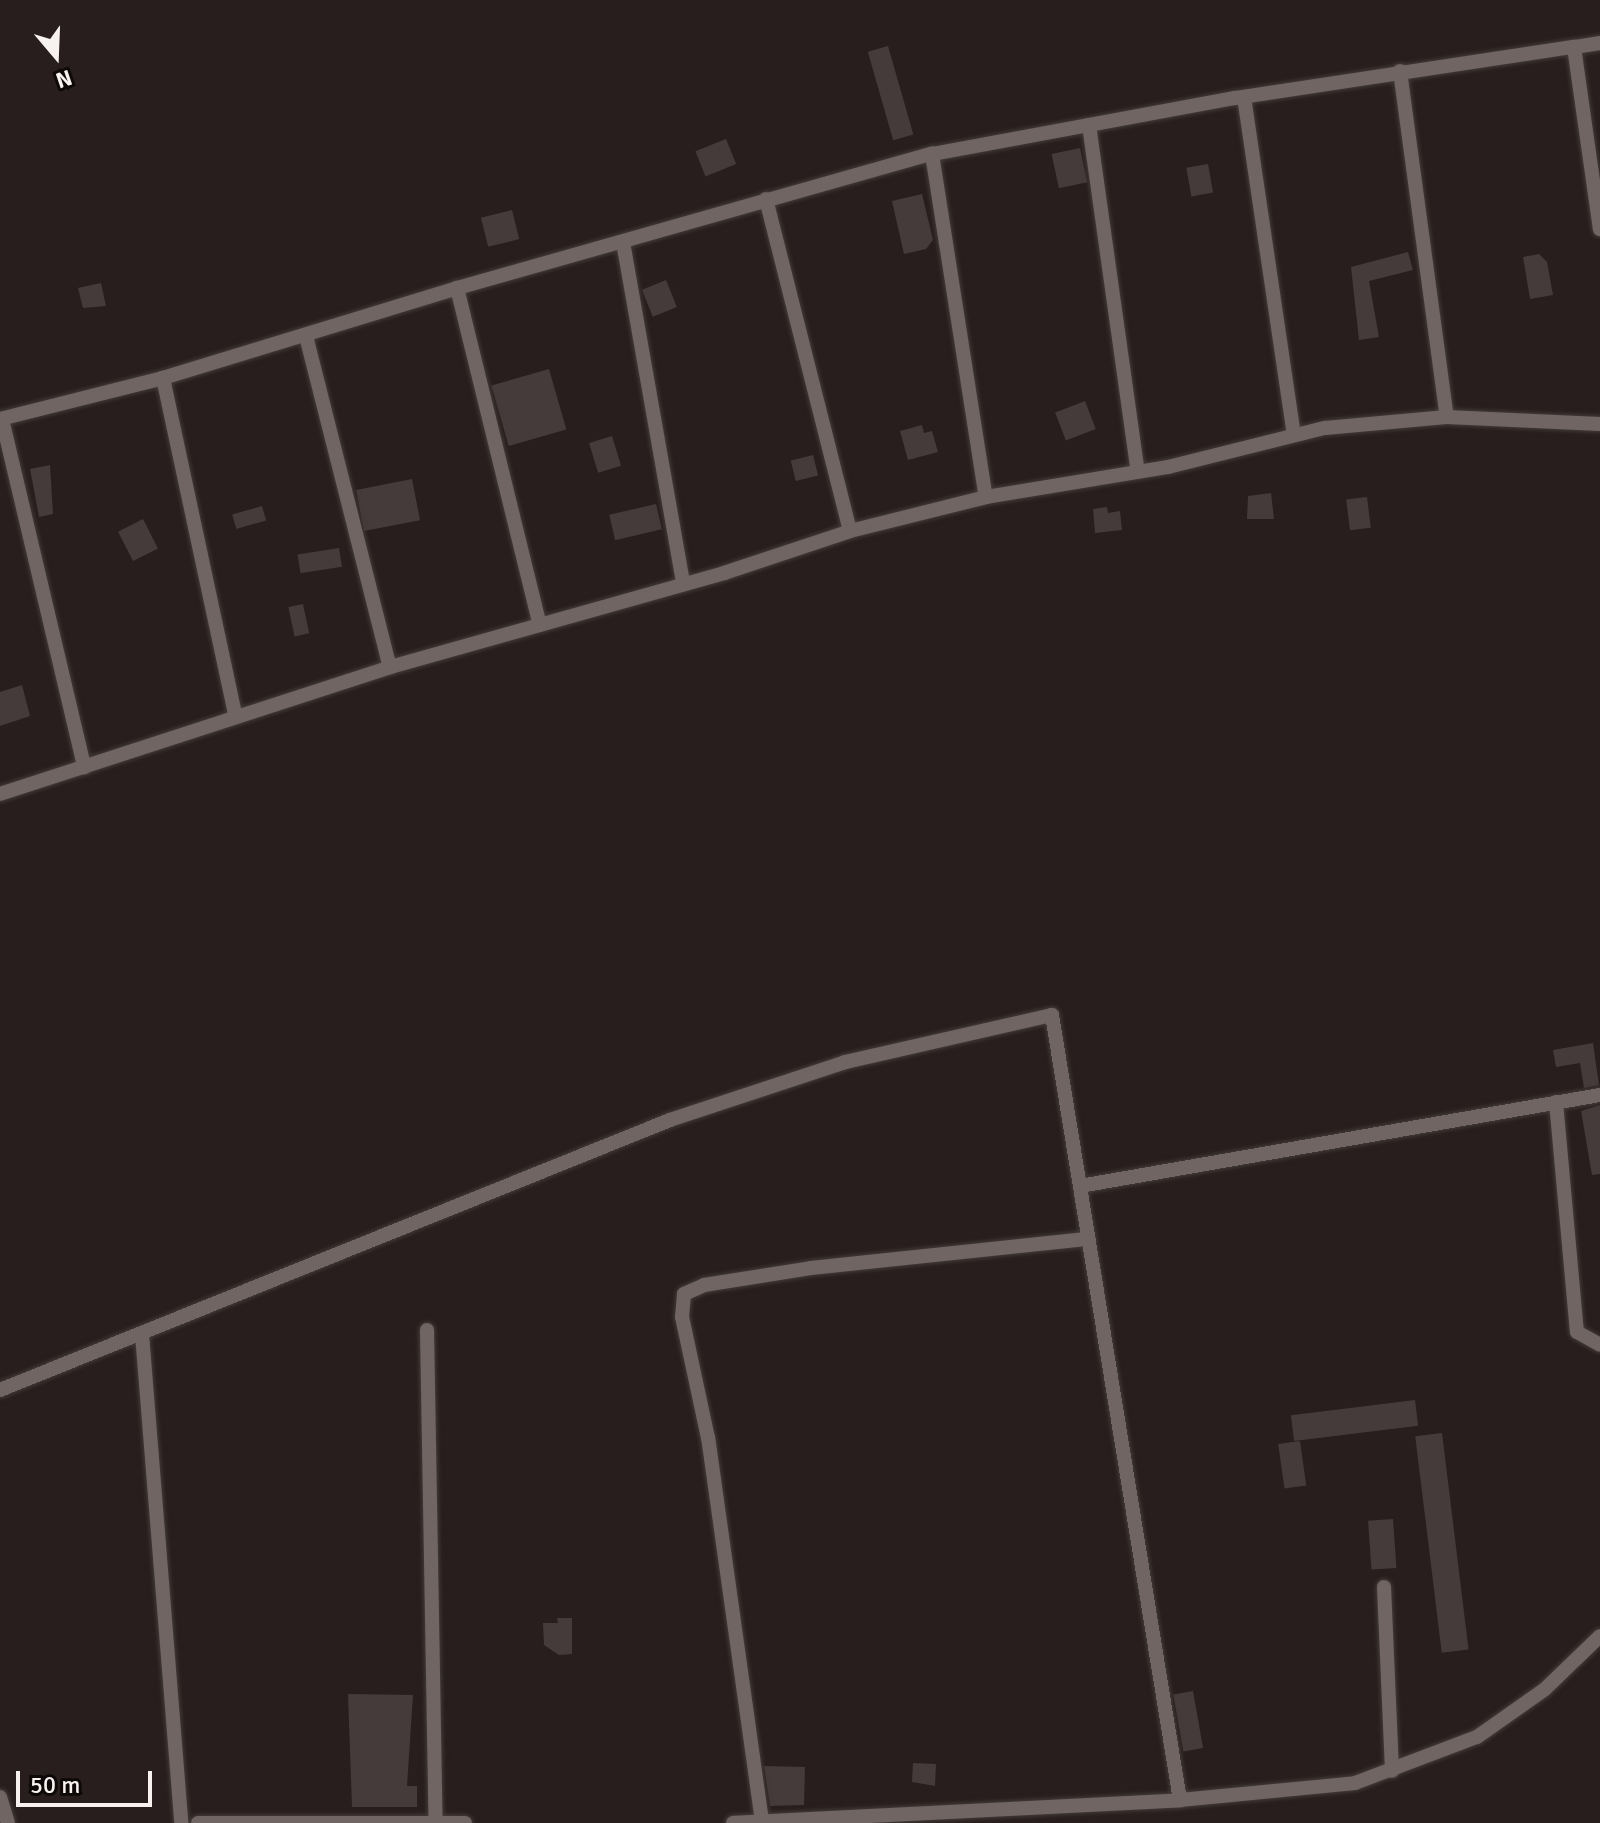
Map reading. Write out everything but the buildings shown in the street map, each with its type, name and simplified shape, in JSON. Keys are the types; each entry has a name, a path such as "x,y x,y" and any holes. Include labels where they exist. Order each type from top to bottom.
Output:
{"street":[{"path":"84,767 1,419 163,378 457,288 932,154 1400,71 1600,43"},
{"path":"1574,47 1600,229"},
{"path":"1400,71 1447,417"},
{"path":"1244,97 1294,434"},
{"path":"1089,125 1138,472"},
{"path":"932,154 986,497"},
{"path":"766,199 850,531"},
{"path":"623,242 683,584"},
{"path":"457,288 540,625"},
{"path":"306,336 390,667"},
{"path":"163,378 235,714"},
{"path":"0,794 235,714 390,667 683,584 850,531 986,497 1138,472 1294,434 1447,417 1600,424"},
{"path":"0,1390 670,1120 845,1062 1044,1014 1052,1015 1056,1022 1088,1239 1180,1800"},
{"path":"1080,1186 1600,1095"},
{"path":"1556,1102 1577,1332 1600,1345"},
{"path":"762,1821 708,1438 682,1317 684,1294 704,1285 811,1268 1088,1239"},
{"path":"427,1330 436,1822"},
{"path":"142,1334 181,1823"},
{"path":"1384,1587 1392,1771"},
{"path":"733,1823 1180,1800 1355,1783 1477,1737 1545,1689 1600,1636"},
{"path":"0,1797 8,1823"},
{"path":"198,1823 465,1823"}]}
